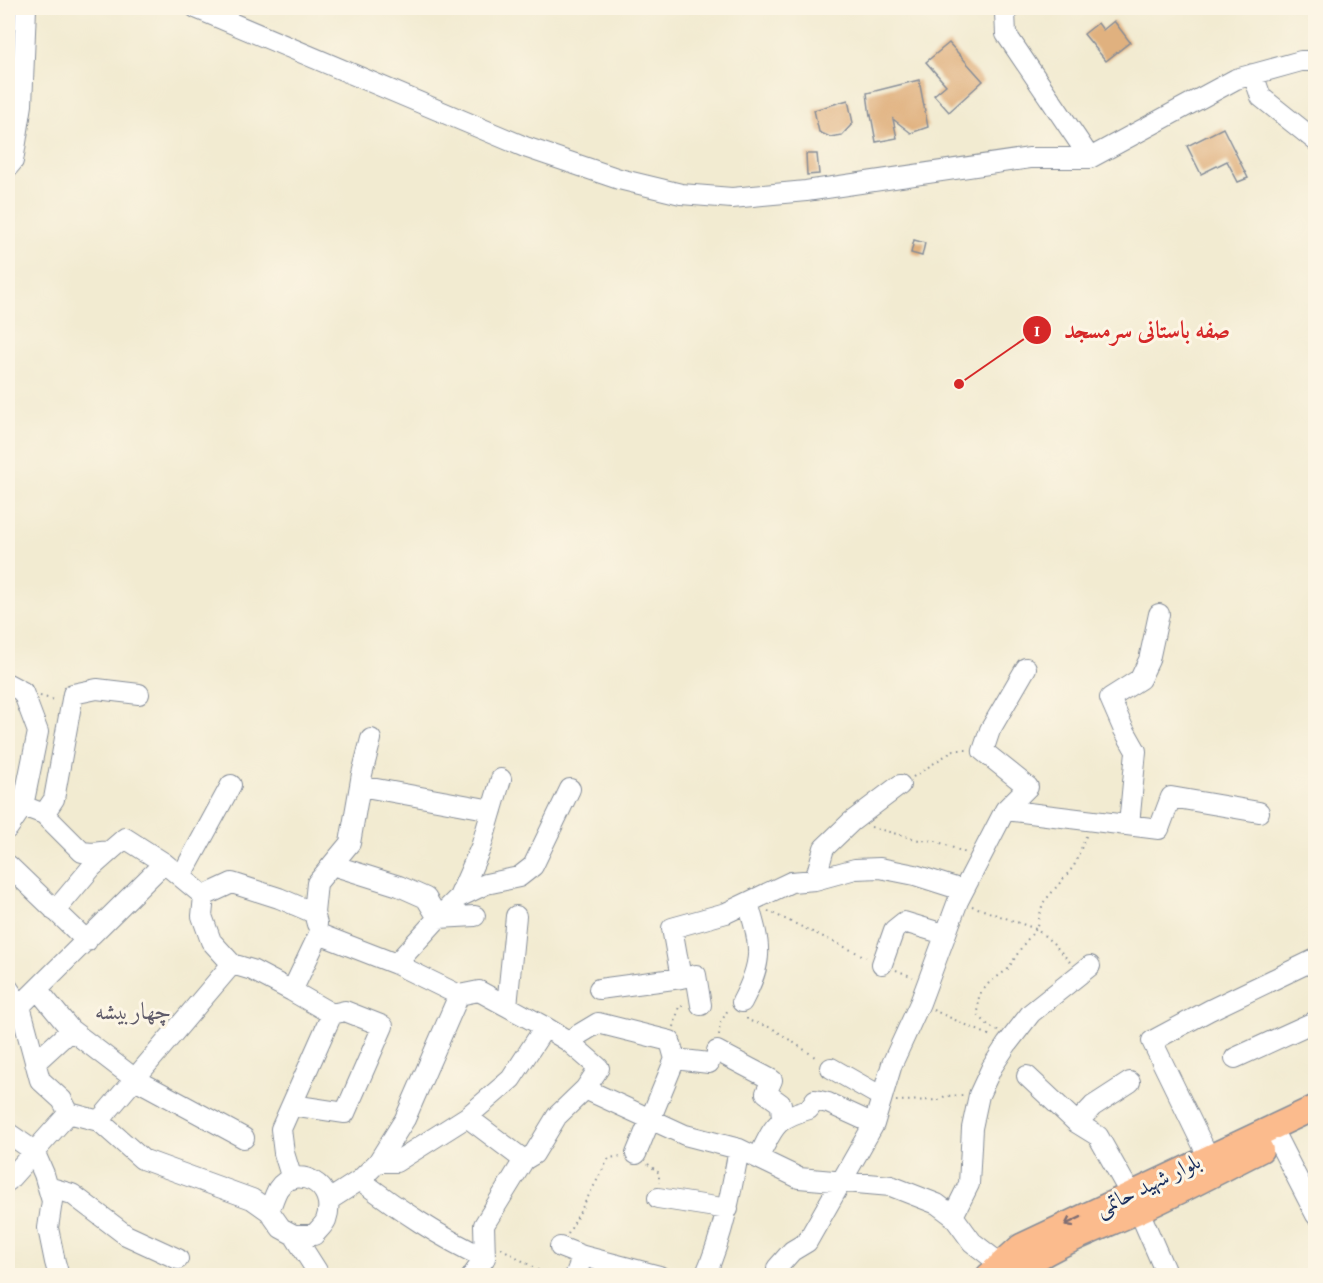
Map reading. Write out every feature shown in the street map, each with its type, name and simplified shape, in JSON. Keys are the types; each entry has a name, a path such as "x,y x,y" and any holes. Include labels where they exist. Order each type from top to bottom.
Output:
{"main road":[{"name":"بلوار شهید حاتمی","path":"1006,1273 1021,1246 1135,1202 1275,1135 1316,1107"},
{"name":"بلوار شهید حاتمی","path":"1135,1202 1208,1156 1316,1124"}],"street":[{"path":"8,167 13,161 22,105 26,8"},
{"path":"196,8 525,147 681,195 732,198 806,191 1030,158 1090,158 1236,80 1301,61 1316,61"},
{"path":"1010,8 1005,13 1006,34 1090,158"},
{"path":"1253,74 1261,96 1316,141"},
{"path":"1129,825 1136,752 1110,698 1140,679 1149,660 1159,614"},
{"path":"777,1269 792,1251 807,1242 874,1124 892,1064 920,1003 960,895 1005,810 1028,787 983,751 990,730 1026,668"},
{"path":"8,828 23,806 38,732 15,688"},
{"path":"44,814 54,799 73,694 97,689 139,694"},
{"path":"292,991 319,934 314,913 317,883 350,843 360,786 372,740"},
{"path":"459,897 481,846 501,779"},
{"path":"181,876 231,785"},
{"path":"815,880 824,848 851,822 900,785"},
{"path":"360,786 492,810"},
{"path":"396,964 459,897 486,884 519,877 533,866 570,789"},
{"path":"1005,810 1159,829 1171,797 1258,812"},
{"path":"23,806 44,814 82,852 110,851"},
{"path":"55,911 92,867 125,838 165,863 204,896"},
{"path":"20,1006 165,863"},
{"path":"8,865 87,941"},
{"path":"332,865 399,886 426,898 438,918"},
{"path":"681,978 672,928 726,913 791,882 815,880 855,869 880,868 915,875 960,895"},
{"path":"204,896 232,883 279,898 314,913"},
{"path":"204,896 202,916 211,941 232,964 252,970 332,1014 345,1011 384,1026 345,1113 292,1105"},
{"path":"742,1002 755,977 759,954 757,934 748,903"},
{"path":"438,918 475,916"},
{"path":"507,1006 516,916"},
{"path":"882,964 894,930 904,922 944,934"},
{"path":"319,934 396,964 459,995 479,991 568,1041 599,1068 585,1089 557,1116 534,1154 524,1160 484,1225 484,1258 472,1275"},
{"path":"1208,1156 1152,1041 1316,959"},
{"path":"99,1121 232,964"},
{"path":"953,1216 969,1184 972,1128 979,1095 992,1067 1031,1013 1085,970"},
{"path":"599,988 696,975 701,1005"},
{"path":"8,988 20,1006 40,1080 62,1101 69,1113 99,1121 142,1159 252,1199 269,1211 281,1228 294,1236 319,1274"},
{"path":"38,990 71,1030 135,1079 244,1138"},
{"path":"329,1200 360,1180 378,1162 405,1119 459,995"},
{"path":"292,1179 284,1153 281,1128 332,1014"},
{"path":"1235,1058 1316,1021"},
{"path":"568,1041 598,1023 673,1050 713,1057 772,1080 766,1093 781,1104 782,1120"},
{"path":"378,1162 396,1162 467,1117 511,1079 545,1027"},
{"path":"35,1063 71,1030"},
{"path":"636,1154 651,1119 673,1050"},
{"path":"831,1068 882,1097"},
{"path":"1027,1076 1077,1123 1098,1136 1135,1202 1168,1274"},
{"path":"1077,1123 1093,1106 1130,1082"},
{"path":"585,1089 685,1135 739,1149 799,1178 891,1186 937,1204 953,1216 972,1242 1006,1273"},
{"path":"758,1158 776,1123 809,1109 815,1100 828,1103 874,1124"},
{"path":"8,1181 69,1113"},
{"path":"467,1117 524,1160"},
{"path":"8,1133 34,1151 48,1186 52,1201 48,1228 60,1275"},
{"path":"1275,1135 1316,1215"},
{"path":"705,1275 728,1209 739,1149"},
{"path":"269,1211 279,1187 292,1179 304,1178 315,1181 324,1189 329,1200 326,1222 314,1235 294,1236"},
{"path":"360,1180 421,1224 454,1244 484,1258"},
{"path":"48,1186 72,1194 126,1235 178,1259"},
{"path":"658,1198 728,1209"},
{"path":"560,1247 583,1256 659,1275"},
{"path":"575,1275 583,1256"}],"path":[{"path":"15,688 72,704"},
{"path":"900,785 954,750 983,751"},
{"path":"1009,1041 978,1015 979,995 989,983 1008,969 1036,929 1043,903 1074,866 1092,821"},
{"path":"851,822 919,840 936,841 979,859"},
{"path":"960,895 1036,929 1085,970"},
{"path":"748,903 927,982"},
{"path":"713,1057 721,1022 727,1009 742,1002 747,1008 747,1020 772,1028 831,1068"},
{"path":"920,1003 952,1020 962,1021 1009,1041"},
{"path":"673,1050 679,1006 701,1005"},
{"path":"882,1097 888,1101 939,1100 945,1096 979,1095"},
{"path":"560,1247 609,1158 636,1154 659,1173 658,1198"},
{"path":"484,1258 502,1248 548,1275"}],"building":[{"path":"1114,21 1130,42 1106,61 1084,34 1098,23 1103,30"},
{"path":"949,43 983,81 949,112 934,95 946,85 926,62"},
{"path":"919,80 928,127 911,133 893,119 897,138 876,142 867,93"},
{"path":"848,100 853,123 842,135 830,137 819,132 814,110"},
{"path":"1223,128 1248,178 1238,182 1227,161 1201,174 1187,146"},
{"path":"806,154 817,154 819,174 807,175"},
{"path":"914,240 925,243 922,256 911,253"}],"place":[{"name":"صفه باستانی سرمسجد","path":"959,384"}],"district":[{"name":"چهاربیشه","path":"133,1011"}]}
